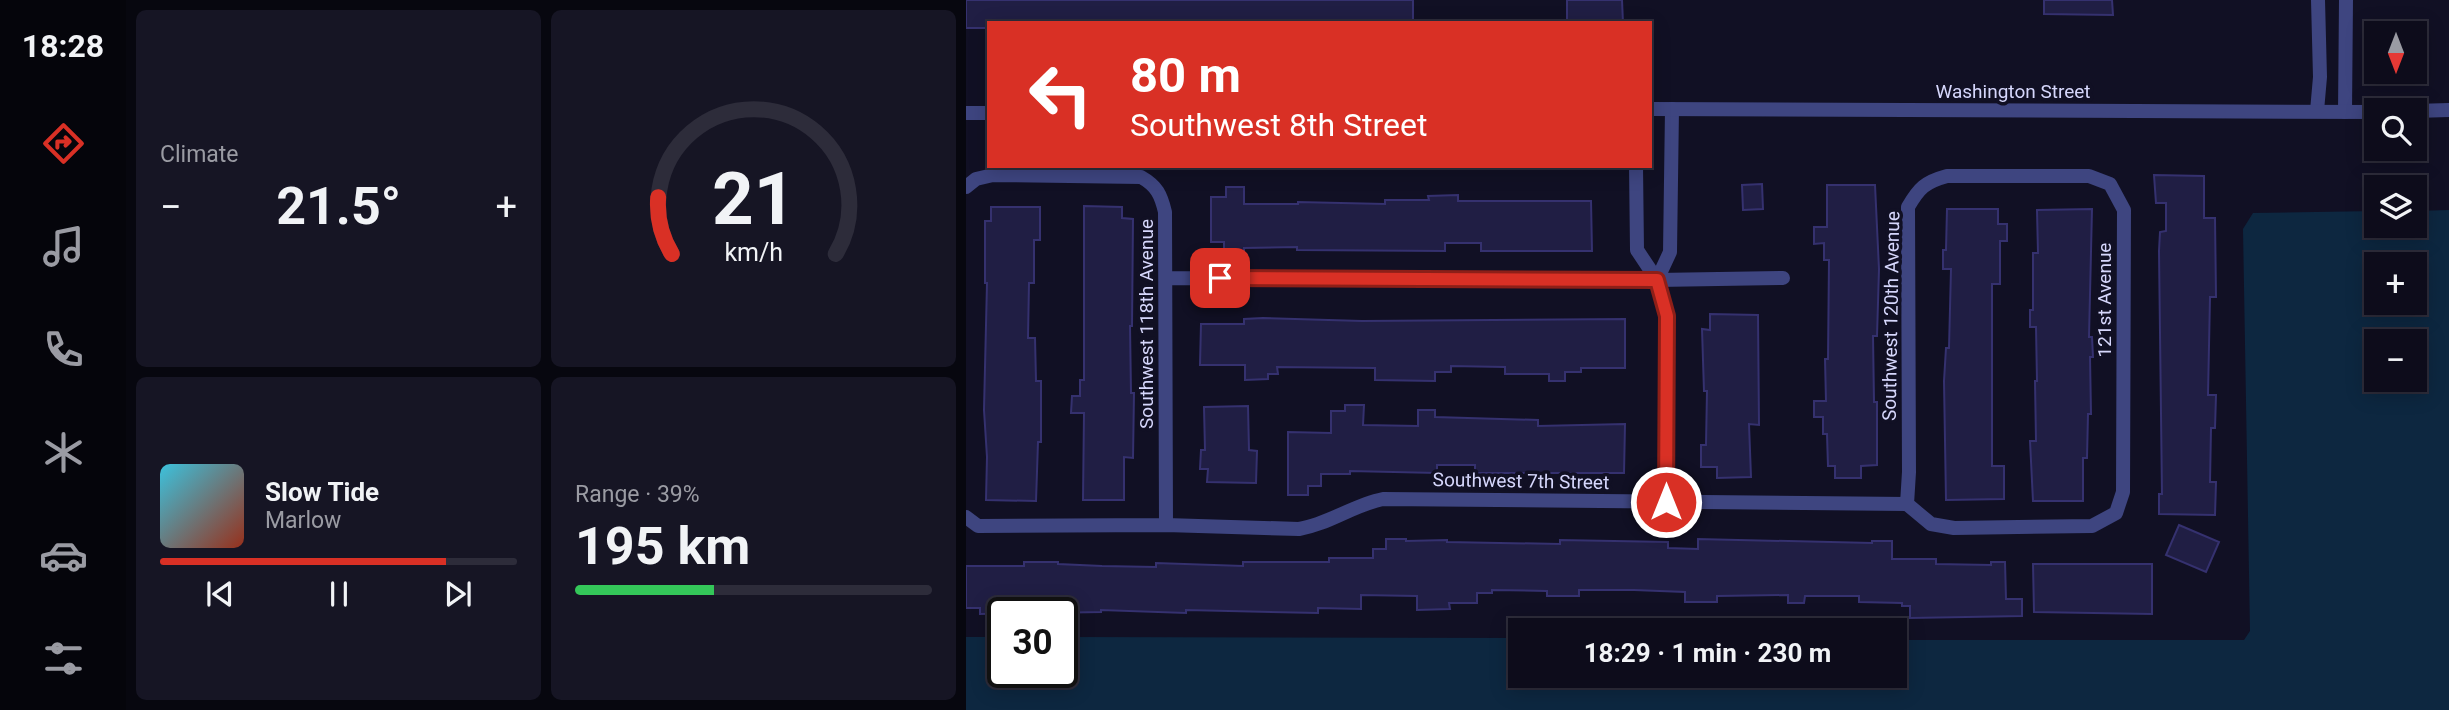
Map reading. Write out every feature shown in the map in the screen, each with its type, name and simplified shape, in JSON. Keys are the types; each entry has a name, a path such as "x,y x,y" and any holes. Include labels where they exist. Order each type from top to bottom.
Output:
{"street":[{"path":"2317,111 2320,77 2318,0"},
{"path":"2346,0 2346,112"},
{"path":"2319,24 2346,24"},
{"name":"Washington Street","path":"1652,109 2364,111"},
{"path":"1657,280 1670,252 1672,109"},
{"path":"2427,111 2449,110"},
{"path":"966,113 987,113"},
{"path":"1636,168 1637,250 1657,280 1667,316 1666,502"},
{"name":"Southwest 118th Avenue","path":"966,187 976,179 993,175 1141,177 1154,185 1162,198 1166,212 1166,525"},
{"name":"Southwest 120th Avenue","path":"1907,504 1908,207 1917,191 1930,181 1947,176 2017,177"},
{"name":"121st Avenue","path":"1907,504 1931,524 1954,528 2092,526 2116,513 2123,492 2124,210 2110,184 2089,176 2017,177"},
{"path":"1166,278 1783,278"},
{"name":"Southwest 7th Street","path":"966,517 978,526 1166,525 1299,529 1317,526 1365,503 1383,499 1907,504"}],"water":[{"path":"2449,210 2449,710 966,710 966,637 987,637 987,688 1078,688 1078,637 1508,638 1508,688 1907,688 1907,640 2244,640 2250,631 2243,229 2253,213 2364,211 2364,238 2427,238 2427,211"}],"building":[{"path":"966,0 1413,0 1413,21 987,21 987,28 966,28"},
{"path":"1567,0 1622,0 1623,21 1567,21"},
{"path":"2044,0 2112,0 2113,15 2044,14"},
{"path":"2154,175 2204,176 2204,218 2215,218 2216,297 2210,297 2208,395 2216,395 2215,428 2211,428 2210,482 2216,482 2215,515 2159,514 2159,494 2162,494 2159,251 2160,232 2166,231 2166,203 2156,203"},
{"path":"1762,184 1763,209 1743,210 1742,185"},
{"path":"1827,185 1875,185 1879,269 1877,336 1873,336 1877,465 1861,466 1861,478 1835,478 1835,466 1828,466 1827,434 1823,434 1823,417 1814,417 1814,401 1826,401 1829,260 1824,260 1824,243 1814,244 1814,227 1827,227"},
{"path":"1226,187 1244,187 1244,204 1385,204 1385,200 1429,200 1428,196 1458,195 1458,201 1591,201 1592,251 1481,251 1481,243 1445,243 1445,251 1297,250 1297,247 1224,251 1224,242 1211,242 1211,197 1226,197"},
{"path":"1084,206 1122,207 1122,218 1133,219 1130,326 1131,393 1134,393 1133,458 1124,457 1124,500 1083,500 1084,413 1071,413 1072,396 1080,396 1080,380 1084,380"},
{"path":"991,207 1040,207 1040,240 1034,240 1034,283 1029,283 1028,338 1035,338 1036,381 1041,381 1041,442 1038,442 1036,501 986,500 985,221 991,221"},
{"path":"1947,209 1998,209 1998,224 2007,224 2007,241 2000,241 2000,284 1992,284 1992,466 2004,466 2004,499 1946,500 1944,381 1946,348 1949,348 1951,269 1943,269"},
{"path":"2092,209 2089,337 2092,337 2093,357 2090,357 2091,414 2088,414 2087,458 2083,458 2083,501 2033,501 2030,441 2036,441 2037,381 2036,327 2030,327 2030,310 2033,310 2033,253 2038,253 2037,210"},
{"path":"1710,314 1758,315 1759,425 1749,424 1751,477 1717,478 1717,467 1701,467 1701,445 1706,445 1707,391 1704,391 1702,329 1710,330"},
{"path":"1244,319 1362,321 1625,319 1625,368 1581,368 1581,372 1565,372 1565,381 1549,381 1549,374 1505,374 1505,367 1451,366 1451,372 1435,372 1435,381 1375,380 1375,368 1277,367 1278,374 1268,374 1268,379 1245,380 1245,365 1200,365 1201,324 1244,324"},
{"path":"1345,405 1364,405 1363,425 1418,426 1418,410 1435,410 1435,417 1538,420 1538,426 1625,424 1624,473 1475,473 1475,465 1437,465 1437,473 1350,471 1350,474 1321,474 1321,486 1308,486 1308,495 1288,495 1288,432 1331,433 1331,411 1345,411"},
{"path":"1248,406 1249,450 1257,451 1256,483 1207,482 1208,469 1200,469 1201,450 1205,450 1204,407"},
{"path":"2179,525 2219,542 2206,572 2166,555"},
{"path":"1386,539 1560,544 1560,540 1668,542 1668,548 1698,549 1698,539 1872,543 1892,541 1892,559 1936,559 1936,564 1991,565 1991,562 2005,562 2006,599 2022,599 2022,616 1910,618 1910,606 1902,606 1902,603 1859,602 1859,596 1805,596 1804,603 1788,603 1788,595 1717,596 1717,602 1685,602 1685,592 1634,590 1579,590 1579,596 1547,596 1547,591 1492,590 1492,593 1477,593 1477,603 1449,603 1450,609 1417,610 1417,596 1361,595 1361,609 1318,608 1318,613 1186,610 1186,613 1101,610 1078,612 1078,597 987,597 987,614 980,614 980,608 966,608 966,566 1024,566 1024,562 1058,562 1102,566 1156,567 1156,563 1243,566 1243,562 1329,562 1329,558 1373,558 1373,549 1386,549"},
{"path":"2033,564 2152,564 2152,614 2034,612"}],"route":[{"path":"1220,278 1657,280 1667,316 1666,502"}]}
